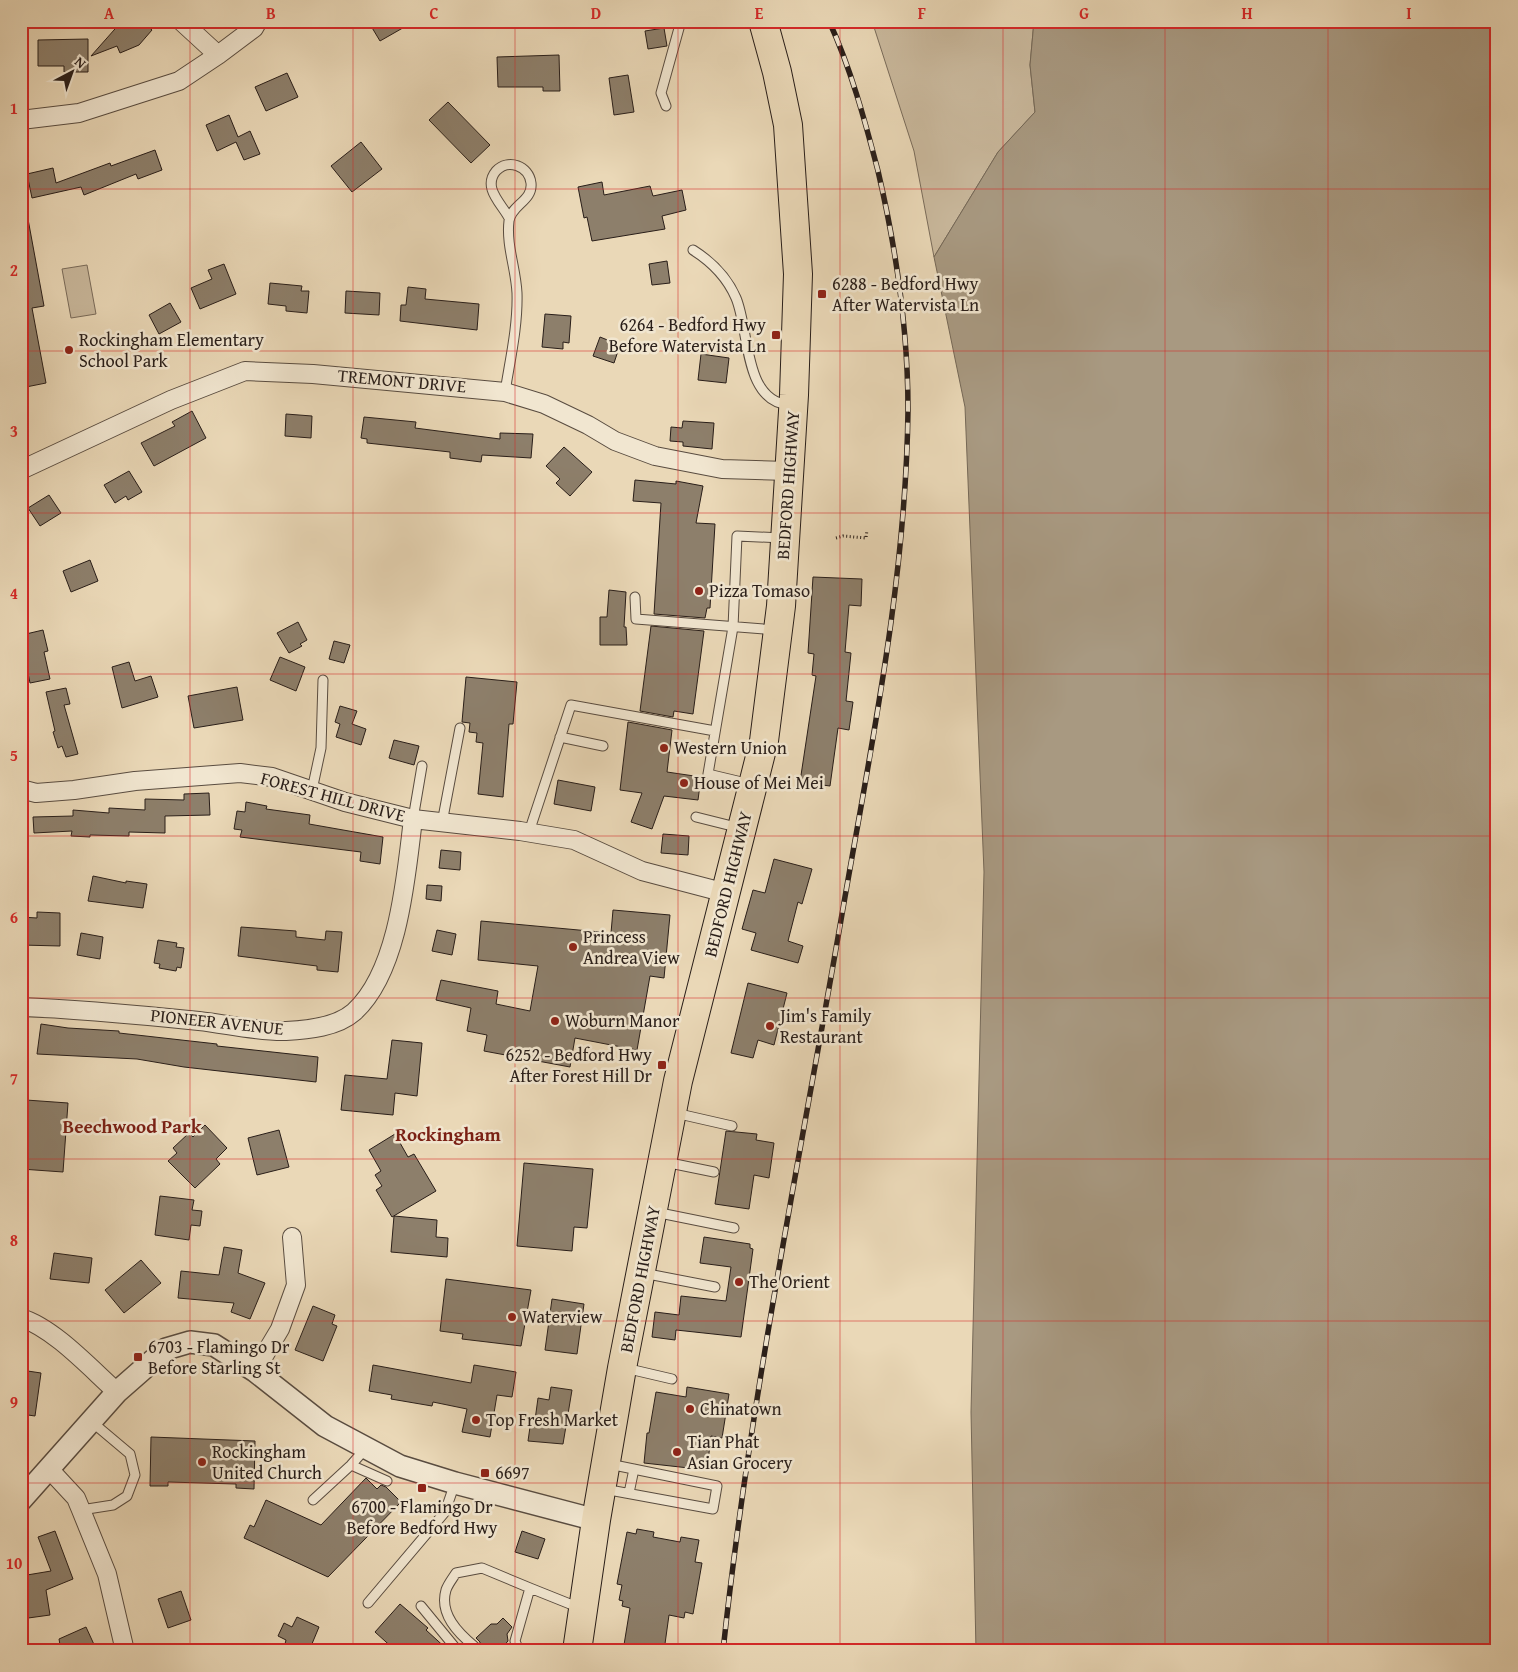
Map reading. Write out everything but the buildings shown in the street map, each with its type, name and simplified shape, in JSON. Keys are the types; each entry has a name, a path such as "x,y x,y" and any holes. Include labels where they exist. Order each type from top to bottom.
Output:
{"main road":[{"name":"BEDFORD HIGHWAY","path":"577,1651 596,1520 622,1368 662,1162 672,1113 764,741 781,606 793,405 798,274 788,125 777,72 763,21"}],"street":[{"path":"181,21 218,55"},
{"path":"21,120 79,113 179,81 254,28 258,21"},
{"name":"TREMONT DRIVE","path":"21,470 171,400 245,370 314,374 505,392 544,404 588,425 615,441 655,456 722,469 788,471"},
{"name":"FOREST HILL DRIVE","path":"21,790 36,793 74,790 135,781 240,773 272,777 345,802 413,819 529,832 574,840 642,871 726,894"},
{"name":"PIONEER AVENUE","path":"21,1006 102,1010 285,1031 334,1024 354,1012 370,993 392,948 403,898 413,819"},
{"path":"255,1371 280,1329 296,1285 292,1237"},
{"path":"21,1318 31,1321 60,1342 117,1392"},
{"path":"21,1500 50,1470 117,1392 166,1349 190,1342 214,1346 255,1371 325,1426 400,1466 455,1483 596,1520"},
{"path":"50,1470 76,1498 81,1510 107,1574 125,1651"}],"lane":[{"path":"666,106 661,93 681,21"},
{"path":"505,392 517,307 516,277 509,240 509,218 493,193 491,183 499,168 512,164 522,168 527,173 531,187 527,197 509,218"},
{"path":"693,250 718,271 736,298 759,388 775,402 793,405"},
{"path":"753,784 708,774 733,626 737,536 784,538"},
{"path":"635,597 636,619 777,630"},
{"path":"312,790 321,748 323,680"},
{"path":"529,832 571,705 715,731"},
{"path":"442,822 460,728"},
{"path":"560,737 603,746"},
{"path":"413,819 422,766"},
{"path":"696,817 743,829"},
{"path":"672,1113 732,1126"},
{"path":"662,1162 714,1172"},
{"path":"653,1212 734,1228"},
{"path":"641,1273 715,1287"},
{"path":"622,1368 672,1379"},
{"path":"81,1510 113,1505 127,1496 135,1475 130,1454 92,1422"},
{"path":"313,1500 351,1465 367,1447"},
{"path":"351,1465 387,1481"},
{"path":"630,1494 634,1469"},
{"path":"634,1469 717,1486 713,1509 630,1494 604,1476 634,1469"},
{"path":"368,1603 445,1512 455,1483"},
{"path":"475,1648 459,1634 446,1611 446,1590 456,1573 482,1568 582,1609"},
{"path":"519,1651 515,1641 530,1588"},
{"path":"421,1606 458,1651"}],"path":[{"path":"836,538 843,536 866,538 866,530"}],"shaded area":[{"path":"872,21 1034,21 1030,65 1035,112 998,152 934,257 914,151"},
{"path":"1034,21 1497,21 1497,1651 976,1651 971,1412 984,872 965,407 934,257 998,152 1035,112 1030,65"},
{"path":"87,265 96,314 71,318 62,269"}],"railway":[{"path":"723,1651 746,1468 761,1376 885,666 894,603 906,475 908,410 906,350 900,290 890,230 878,171 857,95 829,21"}],"place":[{"name":"6288 - Bedford Hwy After Watervista Ln","path":"822,294"},
{"name":"6264 - Bedford Hwy Before Watervista Ln","path":"776,335"},
{"name":"Rockingham Elementary School Park","path":"69,350"},
{"name":"Pizza Tomaso","path":"699,591"},
{"name":"Western Union","path":"664,748"},
{"name":"House of Mei Mei","path":"684,783"},
{"name":"Princess Andrea View","path":"573,947"},
{"name":"Woburn Manor","path":"555,1021"},
{"name":"Jim's Family Restaurant","path":"770,1026"},
{"name":"6252 - Bedford Hwy After Forest Hill Dr","path":"662,1065"},
{"name":"The Orient","path":"739,1282"},
{"name":"Waterview","path":"512,1317"},
{"name":"6703 - Flamingo Dr Before Starling St","path":"138,1357"},
{"name":"Chinatown","path":"690,1409"},
{"name":"Top Fresh Market","path":"476,1420"},
{"name":"Tian Phat Asian Grocery","path":"677,1452"},
{"name":"Rockingham United Church","path":"202,1462"},
{"name":"6697","path":"485,1473"},
{"name":"6700 - Flamingo Dr Before Bedford Hwy","path":"422,1488"}],"district":[{"name":"Beechwood Park","path":"132,1126"},
{"name":"Rockingham","path":"448,1134"}]}
